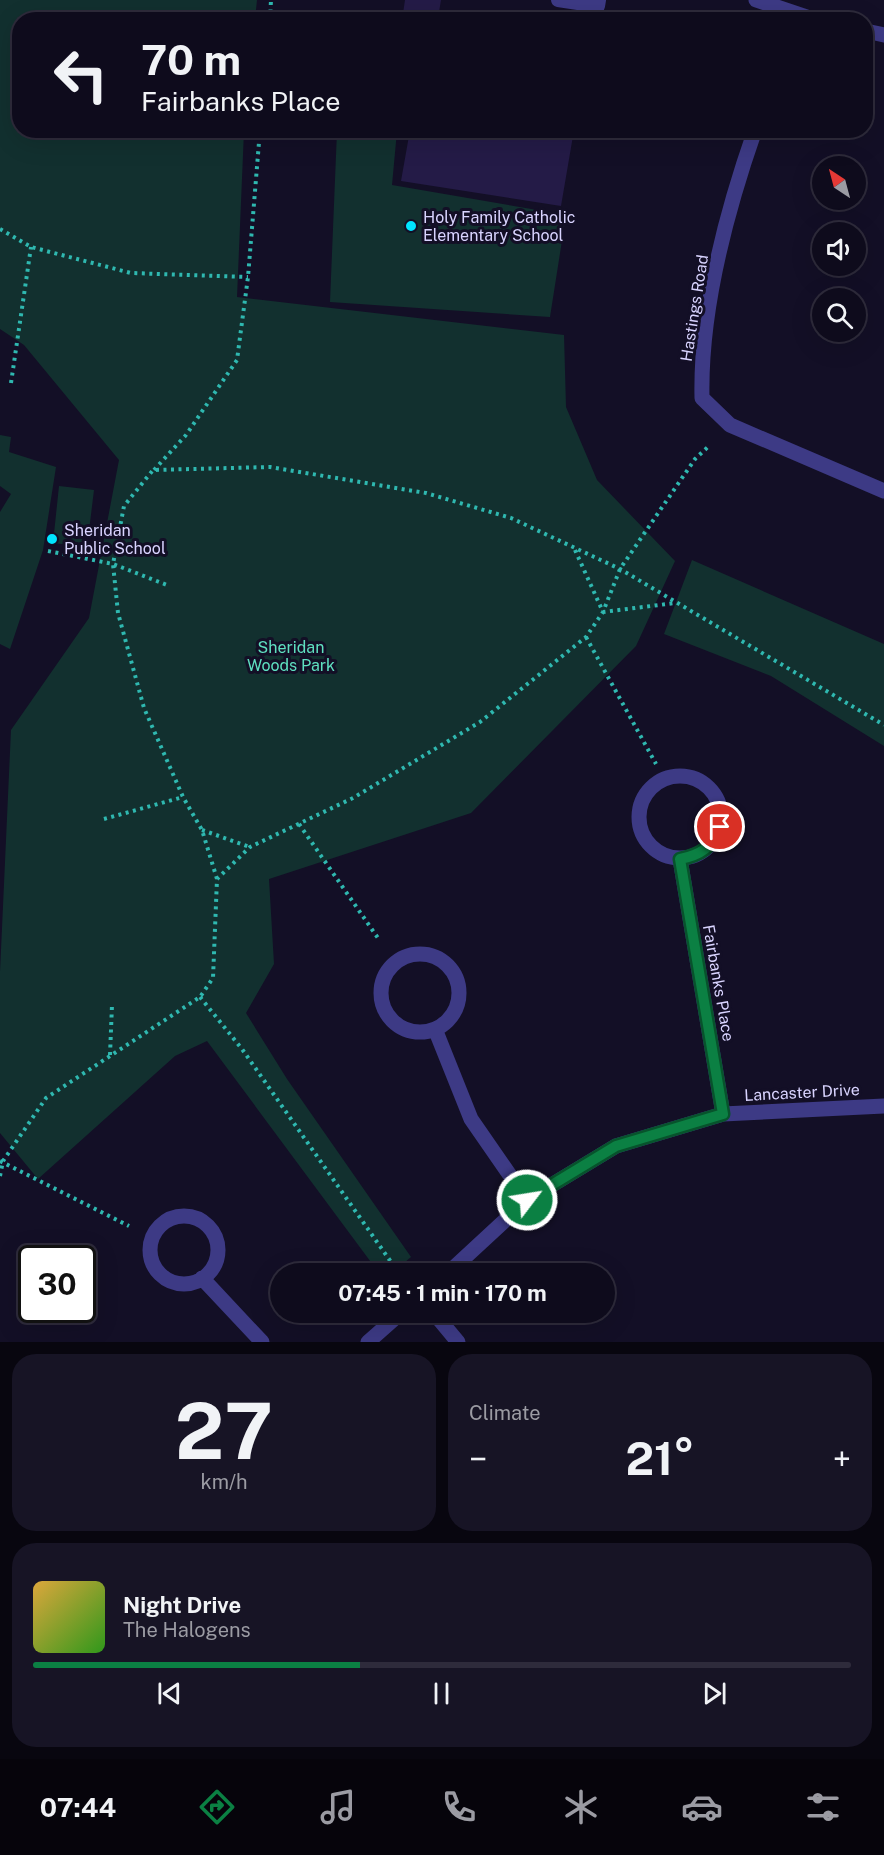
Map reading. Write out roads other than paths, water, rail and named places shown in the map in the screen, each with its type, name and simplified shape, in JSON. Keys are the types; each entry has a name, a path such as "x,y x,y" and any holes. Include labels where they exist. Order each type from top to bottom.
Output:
{"street":[{"path":"756,0 784,12"},
{"name":"Hastings Road","path":"752,138 731,198 701,354 702,398 730,425 884,491"},
{"path":"686,776 699,780 710,788 718,800 721,820 715,840 706,850 693,857 680,859 655,850 640,829 639,815 645,797 659,782 672,777 686,776"},
{"name":"Fairbanks Place","path":"680,859 723,1114"},
{"path":"424,954 436,957 447,964 459,987 459,999 454,1012 447,1022 435,1029 410,1031 389,1017 383,1005 381,992 390,969 411,955 424,954"},
{"path":"435,1029 471,1119 527,1200"},
{"name":"Lancaster Drive","path":"459,1263 527,1200 616,1146 723,1114 884,1106"},
{"path":"182,1216 203,1222 211,1229 218,1250 210,1271 202,1278 181,1284 160,1275 154,1266 149,1243 161,1225 182,1216"},
{"path":"202,1278 262,1342"},
{"path":"368,1342 390,1323"},
{"path":"442,1323 458,1342"}],"lane":[{"path":"558,0 598,6 599,0"}],"place":[{"name":"Holy Family Catholic Elementary School","path":"411,226"},
{"name":"Sheridan Public School","path":"52,539"}],"park label":[{"name":"Sheridan Woods Park","path":"291,656"}]}
